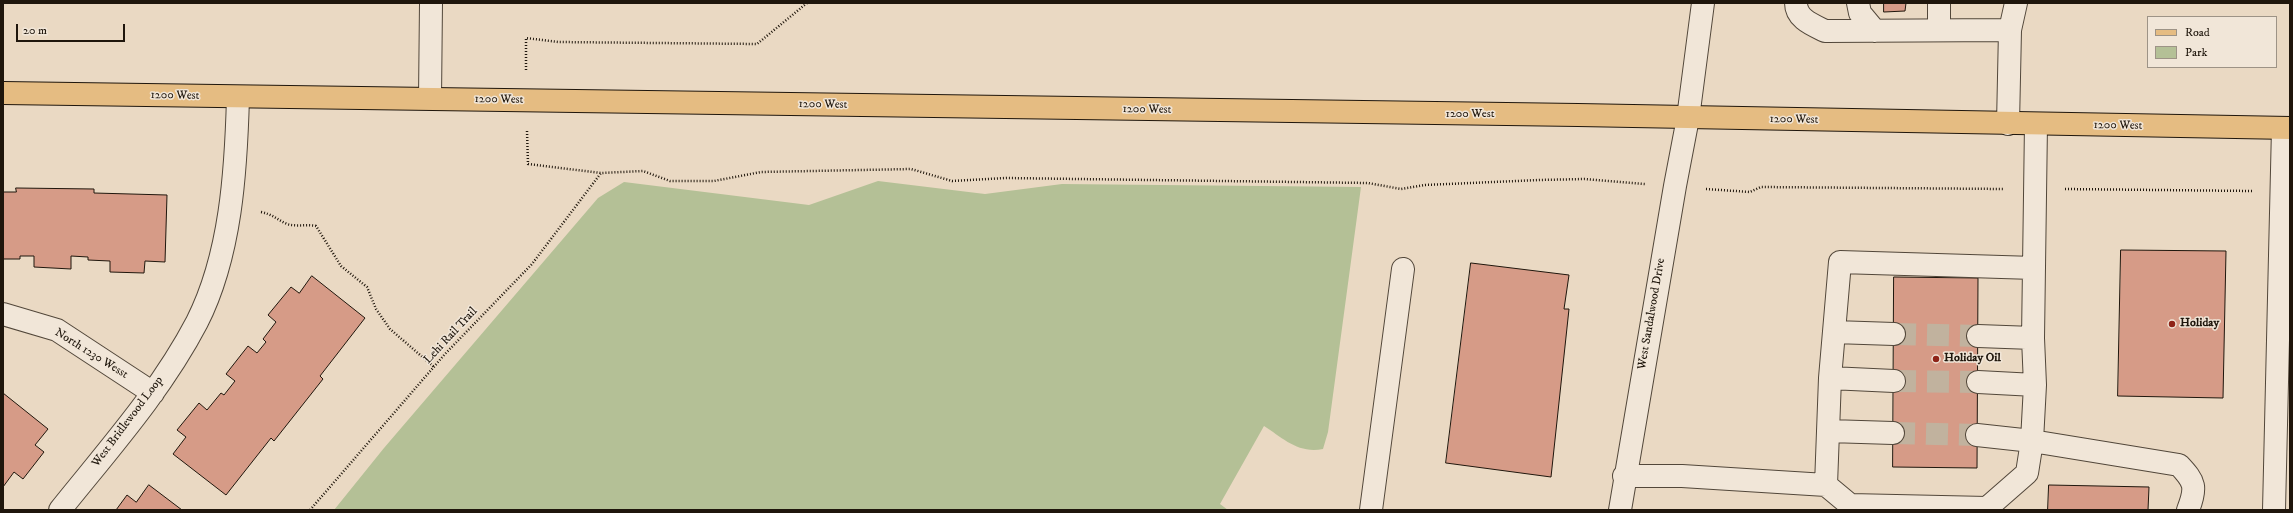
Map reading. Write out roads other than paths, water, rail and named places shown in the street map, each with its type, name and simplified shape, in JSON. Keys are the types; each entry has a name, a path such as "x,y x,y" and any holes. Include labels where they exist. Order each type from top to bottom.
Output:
{"main road":[{"name":"1200 West","path":"3,93 238,97 430,98 2286,128"}],"street":[{"path":"430,98 431,3"},
{"name":"West Sandalwood Drive","path":"1620,510 1624,476 1688,118 1704,3"},
{"path":"1796,3 1796,10 1804,19 1825,31 2010,30"},
{"path":"1858,3 1860,13 1875,31"},
{"path":"1939,3 1939,30"},
{"path":"2008,124 2010,30 2016,3"},
{"name":"West Bridlewood Loop","path":"60,510 153,393 197,321 212,284 232,198 236,165 238,97"},
{"path":"1624,476 1682,476 1826,485 1850,505 1995,509 2027,473 2032,441 2035,385 2033,338 2036,124"},
{"path":"2274,510 2286,128"},
{"path":"1826,485 1830,378 1840,262 2034,268"},
{"path":"1372,510 1403,269"},
{"name":"North 1230 Wesst","path":"3,314 57,330 153,393"},
{"path":"1834,332 1894,334"},
{"path":"1978,336 2033,338"},
{"path":"1830,378 1894,381"},
{"path":"1978,382 2035,385"},
{"path":"1829,431 1893,433"},
{"path":"1978,435 2032,441 2179,465 2192,479 2191,503"}],"tunnel":[{"path":"1894,334 1978,336"},
{"path":"1894,381 1978,382"},
{"path":"1893,433 1977,435"}],"place":[{"name":"Holiday","path":"2172,324"},
{"name":"Holiday Oil","path":"1936,359"}]}
